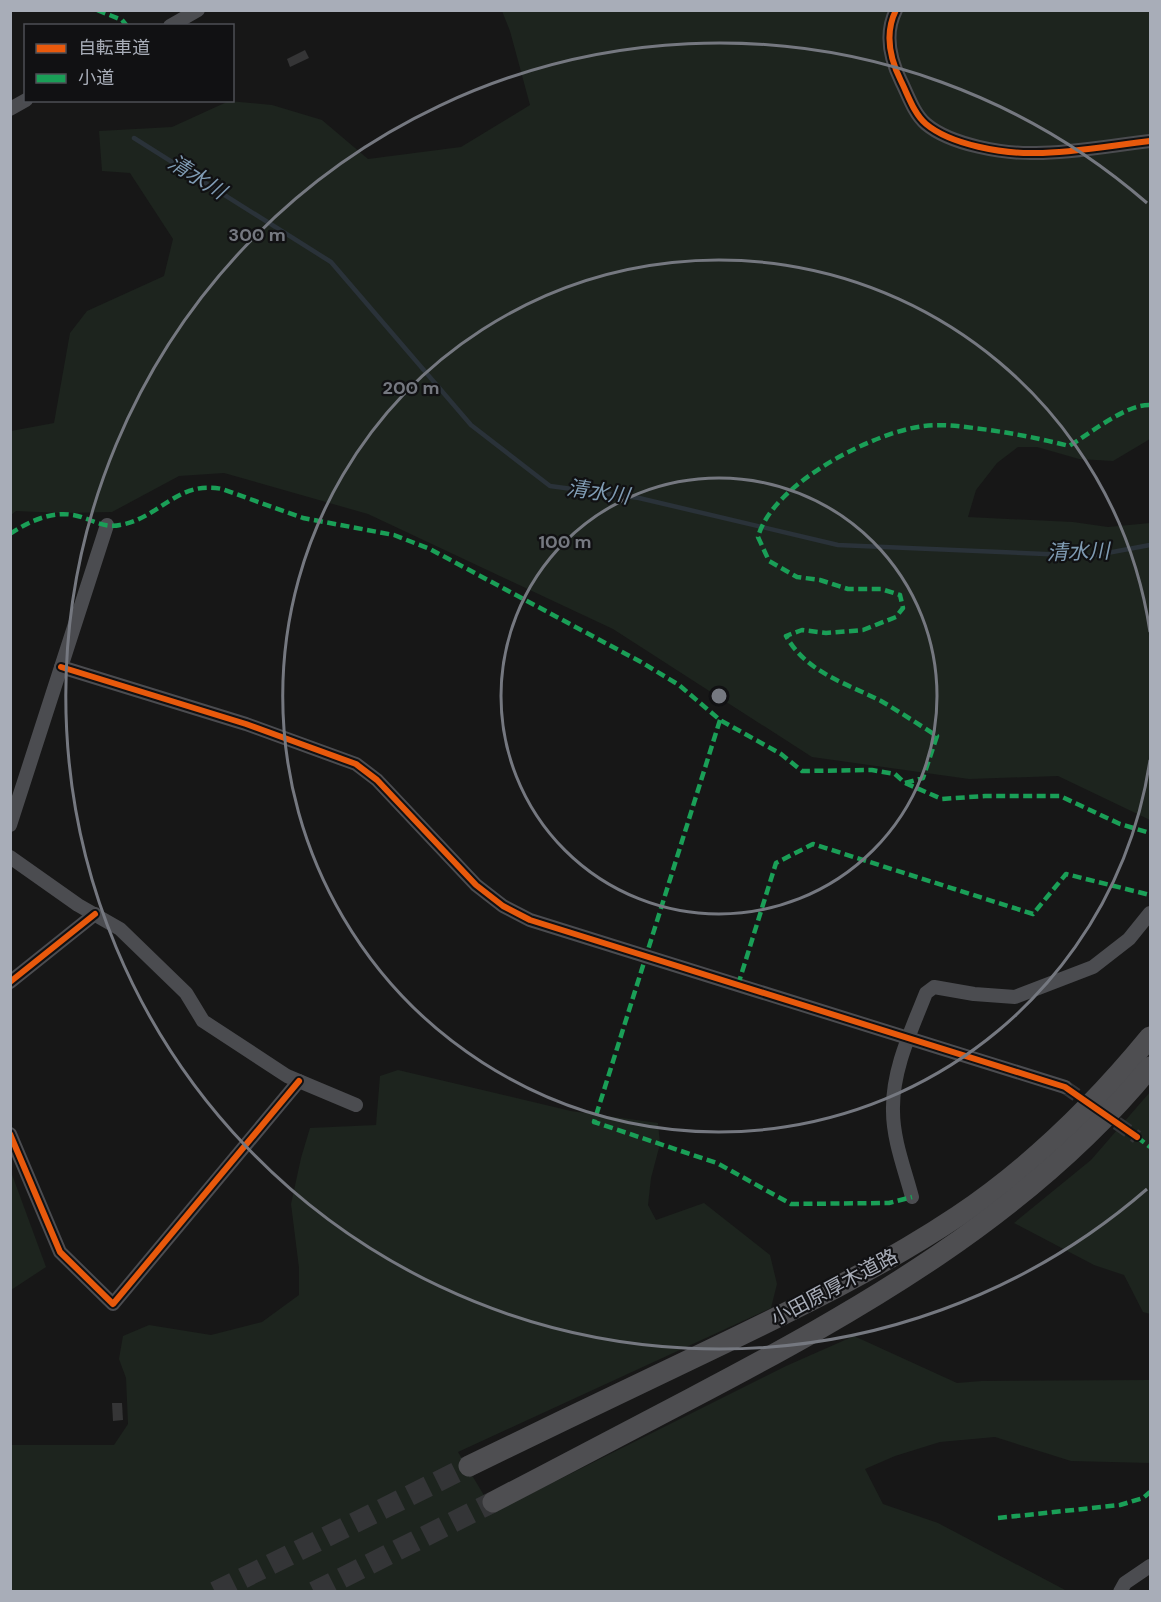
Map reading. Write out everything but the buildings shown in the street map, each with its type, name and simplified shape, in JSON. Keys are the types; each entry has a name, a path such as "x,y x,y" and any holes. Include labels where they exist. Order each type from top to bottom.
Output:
{"highway":[{"name":"小田原厚木道路","path":"468,1466 850,1280 959,1215 1008,1179 1067,1128 1126,1067 1150,1037"},
{"name":"小田原厚木道路","path":"493,1502 773,1356 872,1298 956,1243 1022,1194 1080,1142 1150,1067"}],"street":[{"path":"174,24 198,10"},
{"path":"896,10 892,18 889,38 891,60 919,116 941,135 963,143 1036,153 1150,141"},
{"path":"10,108 24,101"},
{"path":"10,825 107,525"},
{"path":"61,667 246,724 356,764 377,780 476,885 503,906 530,920 1065,1087"},
{"path":"10,857 78,905 120,929 186,993 203,1021 287,1076 356,1105"},
{"path":"912,1197 892,1113 894,1081 926,993 934,987 974,994 1016,997 1094,967 1129,939 1150,913"},
{"path":"10,982 95,914"},
{"path":"10,1134 60,1252 113,1304 299,1081"},
{"path":"1120,1592 1125,1583 1150,1566"}],"shaded area":[{"path":"502,11 1150,11 1150,439 1113,461 1079,459 1037,447 1018,447 997,463 976,490 968,517 1073,522 1108,527 1150,523 1150,820 1058,776 969,779 812,757 613,629 368,514 224,473 179,476 112,512 16,511 11,515 11,431 54,423 70,333 87,311 164,276 173,239 130,173 102,171 99,131 172,127 227,102 234,101 272,105 322,120 368,159 461,147 530,105 510,31"},
{"path":"398,1070 571,1111 658,1123 660,1144 651,1178 648,1205 656,1220 704,1203 770,1255 777,1284 771,1308 458,1452 494,1512 786,1366 854,1336 957,1383 1150,1380 1150,1463 1071,1461 995,1437 940,1442 895,1456 865,1469 883,1504 938,1523 1067,1591 11,1591 10,1445 114,1445 128,1424 126,1378 119,1359 123,1336 149,1325 211,1335 262,1322 299,1295 299,1268 291,1204 310,1128 376,1125 380,1076"},
{"path":"1150,1092 1150,1314 1143,1312 1124,1275 1094,1265 1014,1223 1091,1160"},
{"path":"10,1169 46,1267 11,1290 10,1290"}],"waterway":[{"name":"清水川","path":"134,138 331,262 471,425 550,486 639,498 838,545 1091,556 1150,545"}],"tunnel":[{"path":"1065,1087 1137,1137"},
{"path":"215,1592 469,1466"},
{"path":"314,1592 493,1502"}],"marked path":[{"path":"97,10 122,20 125,24"},
{"path":"905,783 923,778 937,736 881,701 828,676 805,659 786,636 802,630 826,633 863,630 896,617 903,608 900,595 881,589 848,589 820,580 797,577 769,561 758,537 767,517 803,480 827,464 879,438 903,430 930,425 955,426 1010,433 1069,446 1120,414 1130,409 1150,405"},
{"path":"10,534 36,520 65,514 106,525 120,525 134,521 193,490 222,489 303,518 394,535 430,549 641,662 679,685 720,720 781,754 802,771 872,770 895,774 905,783 942,799 985,796 1060,796 1120,824 1150,833"},
{"path":"720,720 594,1122 717,1163 791,1204 889,1203 912,1197"},
{"path":"738,985 776,863 813,844 1033,914 1066,874 1150,895"},
{"path":"1137,1137 1150,1147"},
{"path":"998,1518 1120,1505 1143,1498 1150,1492"}],"cycle path":[{"path":"896,10 889,37 891,55 897,73 918,115 926,124 949,138 978,147 1023,153 1064,152 1150,141"},
{"path":"61,667 246,724 356,764 377,780 476,885 503,906 530,920 1065,1087 1137,1137"},
{"path":"10,982 95,914"},
{"path":"10,1134 60,1252 113,1304 299,1081"}]}
